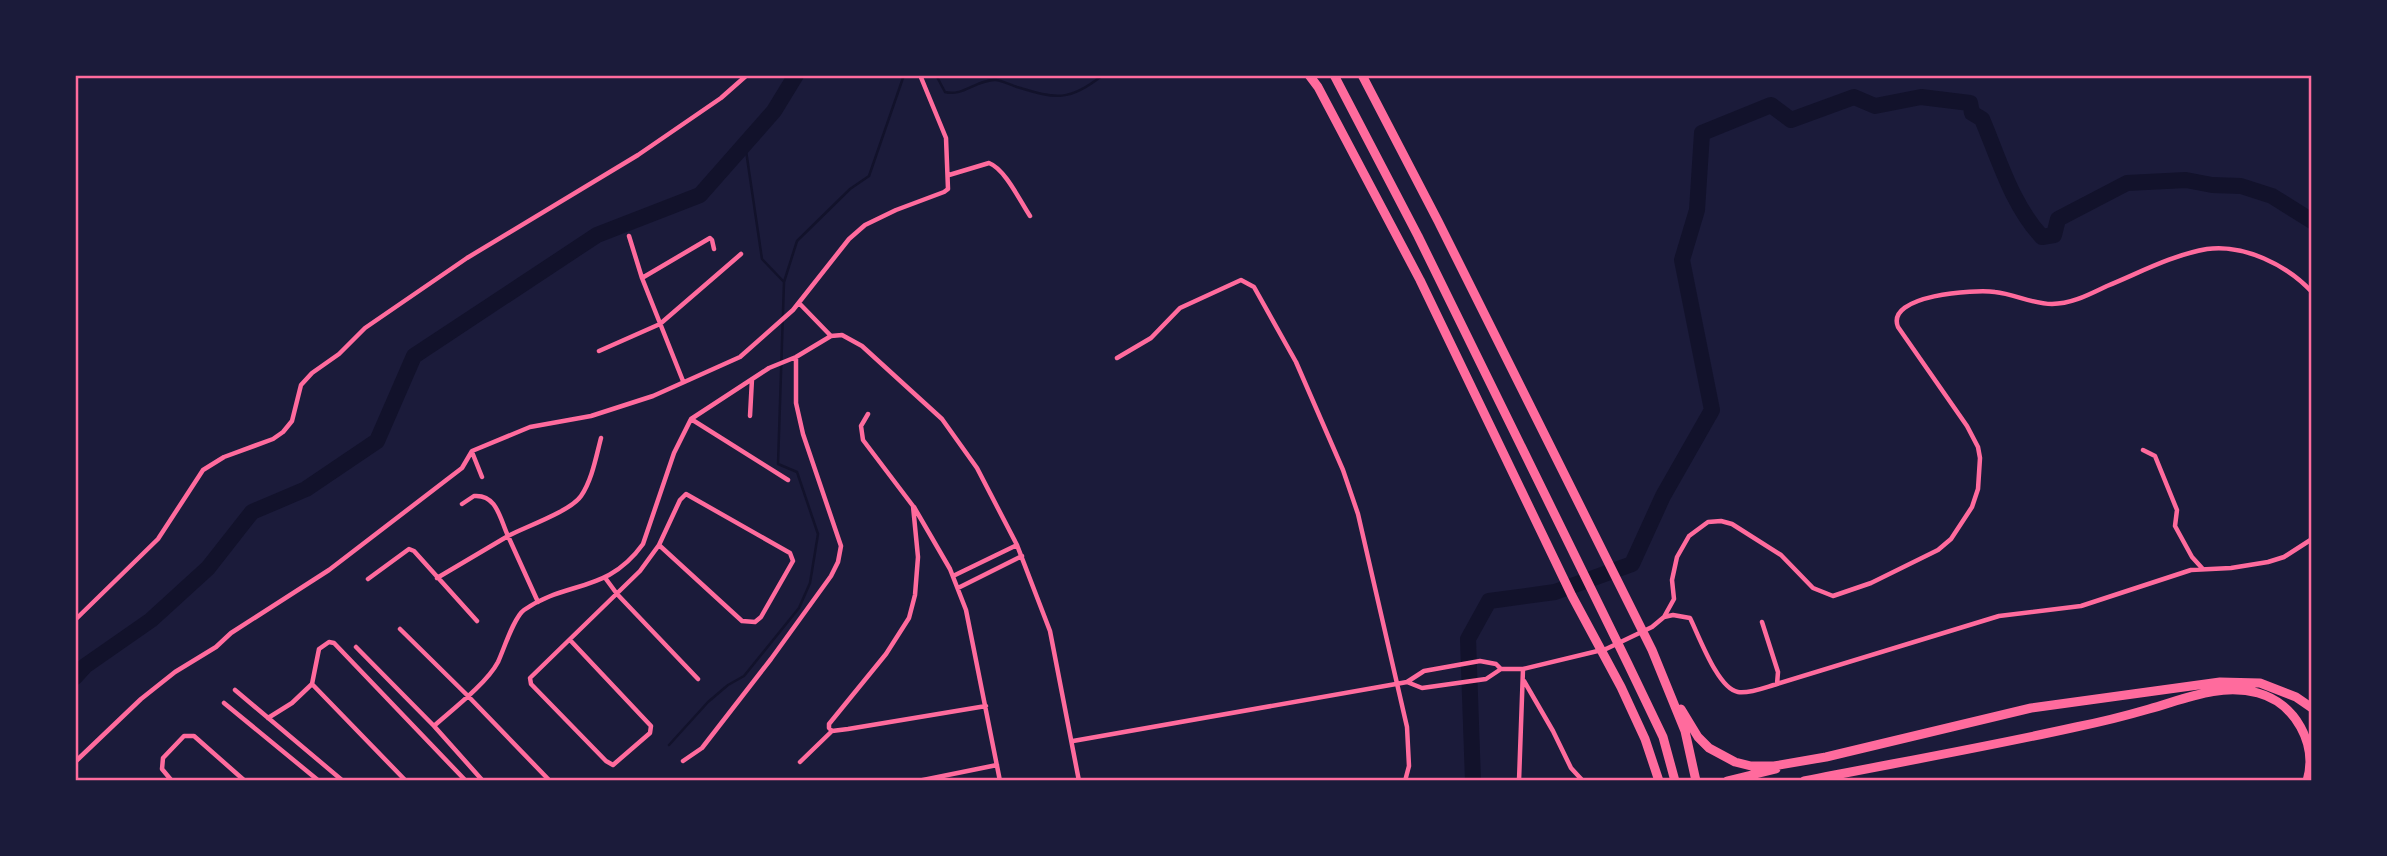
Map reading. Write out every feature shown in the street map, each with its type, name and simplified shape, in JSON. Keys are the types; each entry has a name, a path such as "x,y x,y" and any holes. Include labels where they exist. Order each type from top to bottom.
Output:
{"highway":[{"path":"1309,75 1318,87 1420,280 1572,596 1621,687 1645,739 1659,781"},
{"path":"1334,75 1418,236 1628,664 1663,737 1675,781"},
{"path":"1362,75 1652,650 1685,731 1696,781"},
{"path":"1665,679 1698,737 1721,756 1751,766 1773,766 1826,757"},
{"path":"1727,781 2031,708 2220,682 2260,683 2296,696 2312,708"},
{"path":"1804,781 2077,727 2211,691 2235,690 2259,693 2280,703 2291,712 2305,735 2310,754 2307,781"}],"street":[{"path":"75,620 158,539 203,470 224,457 273,439 283,432 292,421 301,385 312,373 339,354 365,327 467,258 638,155 722,98 747,75"},
{"path":"75,762 141,699 175,672 216,648 231,634 329,570 462,468 472,451 530,426 592,416 653,396 740,357 793,310 849,239 865,225 948,189 946,138 919,75"},
{"path":"949,174 992,164 1000,170 1030,216"},
{"path":"629,236 642,278 683,381"},
{"path":"642,278 710,238 714,249"},
{"path":"1407,682 1422,688 1482,679 1493,676 1501,669 1523,669 1606,649 1652,626 1664,617 1674,599 1672,580 1677,558 1689,536 1708,522 1721,520 1732,524 1781,555 1813,588 1833,596 1871,583 1938,550 1951,539 1972,507 1978,489 1980,458 1978,447 1967,426 1898,327 1898,313 1911,303 1957,291 1994,291 2050,304 2071,302 2169,260 2208,249 2235,251 2263,258 2291,272 2312,292"},
{"path":"599,351 660,324 741,254"},
{"path":"1116,358 1151,338 1180,308 1241,280 1254,287 1296,362 1343,470 1358,514 1407,727 1409,766 1405,781"},
{"path":"799,303 831,336"},
{"path":"434,726 468,696 496,665 520,612 538,602 606,579 634,556 643,544 674,453 691,419 769,368 787,358 796,357 831,336 842,335 862,346 942,419 977,468 1022,556 1050,631 1079,781"},
{"path":"683,761 702,748 771,659 831,576 840,554 841,546 803,434 796,403 796,357"},
{"path":"750,416 752,378"},
{"path":"868,414 861,426 863,440 913,506 958,588 972,634 1000,781"},
{"path":"691,419 788,480"},
{"path":"437,578 508,536 576,503 587,485 601,438"},
{"path":"2143,450 2155,456 2177,510 2175,526 2202,569"},
{"path":"472,451 482,477"},
{"path":"570,640 651,726 650,733 616,765 606,761 531,684 530,678 640,571 659,545 680,499 686,494 790,553 793,561 761,617 755,622 742,621 659,545"},
{"path":"462,503 481,495 495,504 538,602"},
{"path":"832,731 830,724 886,654 909,618 915,595 918,556 913,506"},
{"path":"1664,617 1673,615 1690,618 1713,665 1728,688 1740,693 1999,616 2081,606 2202,569 2268,562 2284,557 2312,539"},
{"path":"953,576 1017,545"},
{"path":"368,579 409,550 414,551 477,621"},
{"path":"958,588 1022,556"},
{"path":"606,579 698,679"},
{"path":"1762,622 1778,671 1777,684"},
{"path":"400,629 550,781"},
{"path":"268,718 292,703 312,684 319,649 324,644 334,643 466,781"},
{"path":"356,647 434,726 483,781"},
{"path":"1073,741 1407,682 1424,671 1480,661 1496,664 1501,669"},
{"path":"1519,781 1523,669"},
{"path":"1524,681 1571,768 1583,781"},
{"path":"312,684 406,781"},
{"path":"235,690 343,781"},
{"path":"224,703 319,781"},
{"path":"800,762 832,731 986,706"},
{"path":"172,781 162,769 163,758 188,734 194,736 245,781"},
{"path":"918,781 997,765"}],"waterway":[{"path":"75,677 85,666 151,620 208,568 252,512 306,489 377,441 414,356 597,235 700,195 774,111 796,75"},
{"path":"784,282 797,241 850,189 869,176 904,75"},
{"path":"936,75 945,92 958,92 989,80 996,80 1053,96 1071,94 1103,75"},
{"path":"1473,781 1468,639 1489,601 1555,592 1632,564 1663,496 1712,410 1682,260 1697,210 1702,133 1771,105 1791,120 1854,97 1875,106 1921,97 1970,103 1972,113 1982,119 2022,211 2042,237 2054,235 2058,219 2127,183 2186,180 2212,185 2241,186 2272,196 2312,221"},
{"path":"669,745 708,702 744,676 799,608 810,583 818,534 797,472 778,464 784,282 762,259 745,144"}]}
